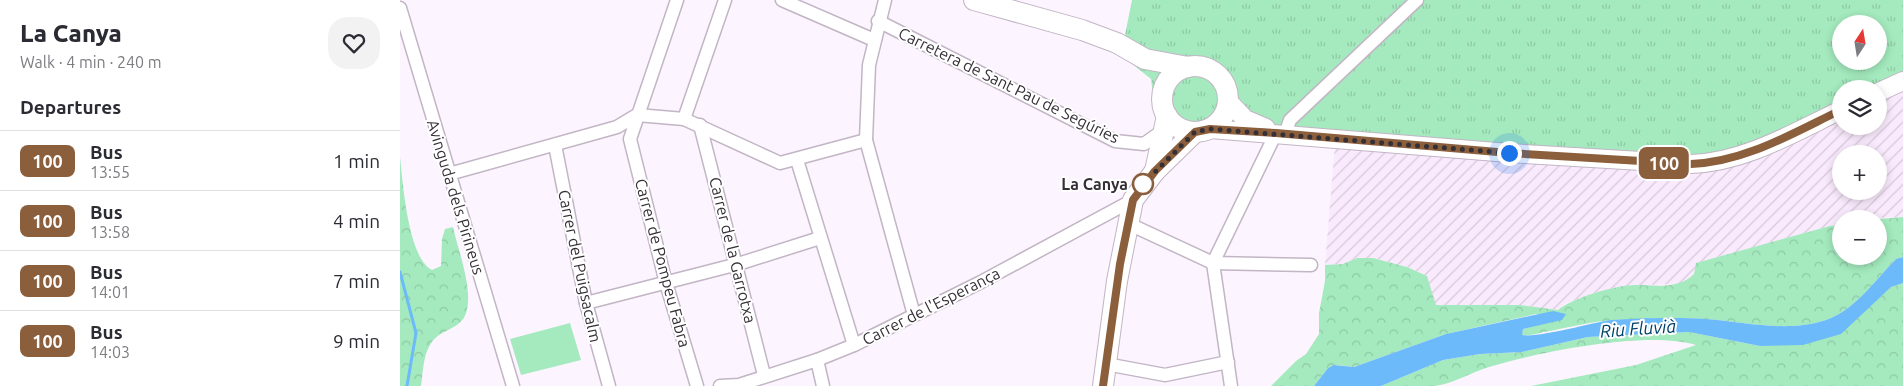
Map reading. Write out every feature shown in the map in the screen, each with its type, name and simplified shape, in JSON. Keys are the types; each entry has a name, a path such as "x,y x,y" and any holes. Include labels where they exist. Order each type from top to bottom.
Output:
{"main road":[{"path":"974,0 1082,30 1117,43 1145,59 1208,69 1219,76 1226,88 1228,101 1223,118 1203,131 1155,171 1133,200 1127,223 1103,386"},
{"path":"1145,59 1164,88"},
{"path":"1155,171 1161,150 1165,121 1163,105 1164,88 1175,73 1188,67"},
{"path":"1165,121 1182,130 1203,131"}],"street":[{"path":"637,115 676,0"},
{"path":"684,119 725,0"},
{"path":"782,0 874,40"},
{"path":"885,0 878,21 869,65 866,140 914,315"},
{"path":"1231,386 1213,262 1281,133 1290,120 1416,0"},
{"name":"Avinguda dels Pirineus","path":"400,8 513,386"},
{"name":"Carretera de Sant Pau de Segúries","path":"878,21 1115,141 1144,144 1158,134 1165,121"},
{"path":"1887,88 1903,81"},
{"path":"1228,101 1245,119 1281,133"},
{"path":"1203,131 1281,133 1509,153 1691,164 1712,163 1743,155 1832,114"},
{"path":"449,174 617,127 637,115 684,119 780,163 866,140"},
{"name":"Carrer de Pompeu Fabra","path":"637,115 630,139 666,283 697,386"},
{"name":"Carrer de la Garrotxa","path":"700,125 738,264 764,375"},
{"name":"Carrer del Puigsacalm","path":"555,145 586,303 609,386"},
{"path":"797,160 854,345"},
{"name":"Carrer de l'Esperança","path":"720,386 739,385 764,375 817,360 854,345 981,282 1133,200"},
{"path":"1127,223 1213,262 1312,265"},
{"path":"586,303 738,264 820,238"},
{"path":"817,360 823,386"},
{"path":"1106,364 1165,375 1228,362"}],"shaded area":[{"path":"1903,88 1903,217 1887,218 1887,210 1832,210 1832,226 1697,263 1694,274 1679,284 1623,286 1594,293 1564,304 1558,310 1520,305 1435,305 1427,276 1407,267 1373,258 1357,258 1343,264 1325,265 1335,144 1832,117 1832,135 1887,135 1887,96"}],"green space":[{"path":"1132,0 1903,0 1903,88 1887,88 1887,80 1832,80 1832,121 1735,164 1222,134 1199,139 1172,136 1156,118 1151,79 1121,55"},
{"path":"400,157 408,219 417,251 424,263 432,270 441,266 442,239 445,229 453,227 467,282 468,304 466,313 459,323 438,336 428,349 421,386 400,386"},
{"path":"1903,217 1903,257 1896,259 1855,302 1836,316 1826,320 1796,326 1766,326 1695,318 1615,320 1588,323 1533,335 1522,335 1523,329 1564,317 1536,314 1446,334 1354,367 1337,365 1328,368 1314,386 1271,386 1296,361 1306,354 1319,334 1319,313 1325,281 1325,265 1343,264 1357,258 1373,258 1407,267 1427,276 1436,305 1520,305 1558,310 1573,301 1617,287 1674,285 1694,274 1696,263 1830,226 1832,226 1832,265 1887,265 1887,218"},
{"path":"1903,283 1903,386 1531,386 1636,365 1696,345 1675,341 1650,340 1622,341 1563,349 1489,367 1435,386 1381,386 1443,360 1480,354 1522,352 1588,337 1689,332 1760,346 1871,305 1891,287"},
{"path":"570,323 581,360 521,375 510,339"}],"water":[{"name":"Riu Fluvià","path":"1903,257 1903,283 1891,287 1841,334 1803,345 1760,346 1689,332 1588,337 1522,352 1480,354 1443,360 1381,386 1314,386 1328,368 1334,365 1354,367 1446,334 1553,311 1566,314 1562,320 1523,329 1522,335 1552,332 1611,320 1633,319 1695,318 1766,326 1811,324 1836,316 1846,309 1864,294 1896,259"}],"waterway":[{"path":"400,272 416,333 407,386"}],"bus line":[{"name":"100","path":"1103,386 1114,298 1127,223 1133,200 1155,171 1195,132 1210,129 1276,133 1509,153 1691,164 1712,163 1743,155 1832,114"}],"place":[{"name":"La Canya","path":"1143,184"}],"route":[{"path":"1143,184 1195,132 1210,129 1509,153"}]}
